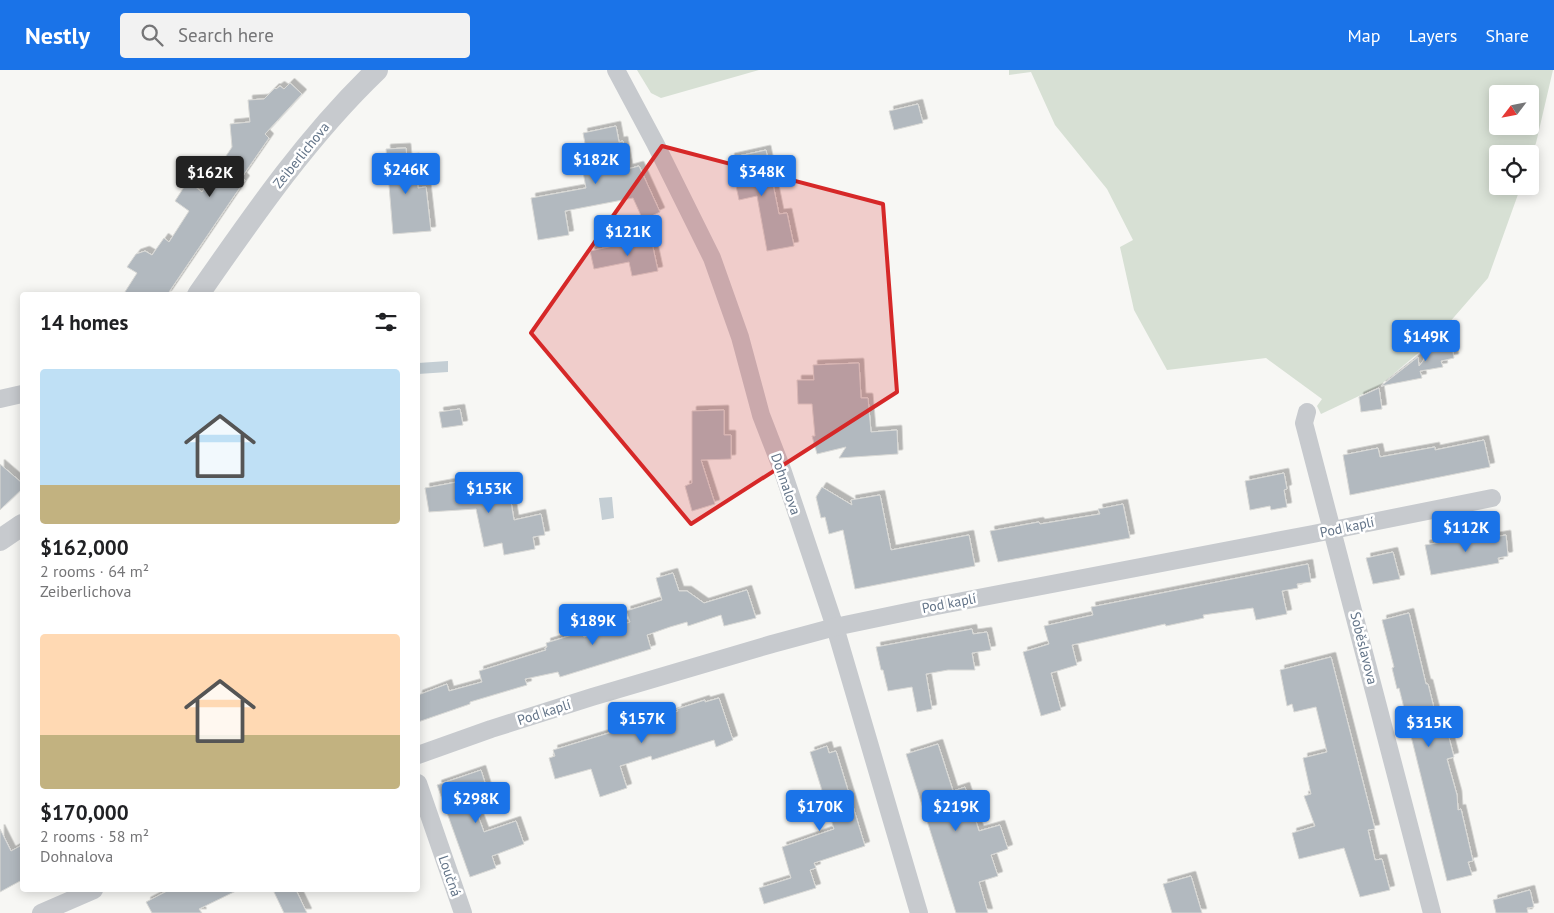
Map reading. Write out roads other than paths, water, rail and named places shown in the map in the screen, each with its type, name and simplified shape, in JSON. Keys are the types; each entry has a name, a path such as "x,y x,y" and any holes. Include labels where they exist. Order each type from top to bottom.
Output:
{"street":[{"name":"Zeiberlichova","path":"200,292 262,202 288,168 318,132 377,70"},
{"name":"Dohnalova","path":"616,70 656,143 712,258 740,337 761,415 783,472 835,627 919,913"},
{"path":"0,399 20,394"},
{"name":"Soběslavova","path":"1307,412 1304,423 1334,530 1432,913"},
{"name":"Pod kaplí","path":"420,754 491,729 592,697 835,627 1492,498"},
{"path":"0,540 20,526"},
{"name":"Loučná","path":"420,789 463,913"},
{"path":"41,913 89,892"}]}
